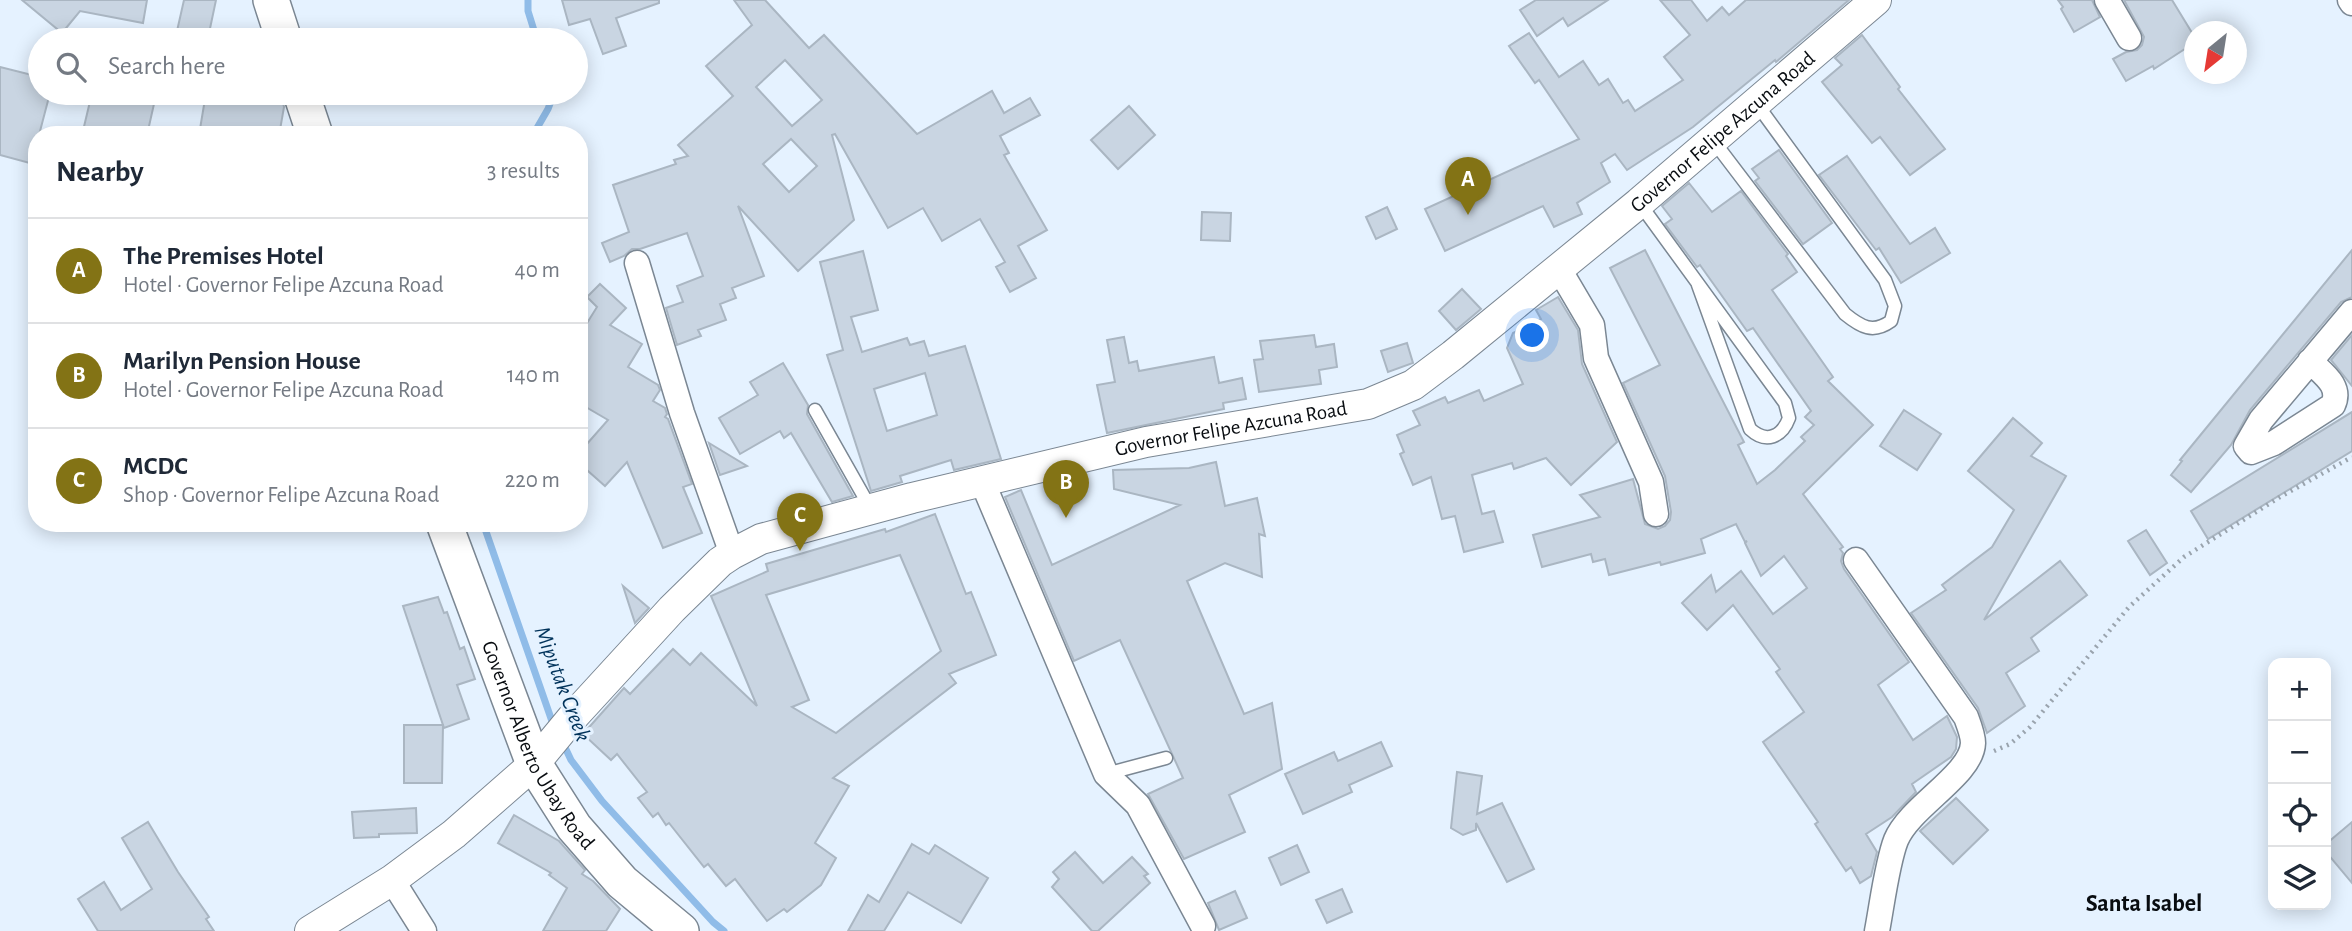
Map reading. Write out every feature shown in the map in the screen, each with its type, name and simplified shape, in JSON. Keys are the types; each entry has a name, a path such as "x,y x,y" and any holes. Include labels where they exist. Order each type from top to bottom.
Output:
{"main road":[{"path":"271,0 280,28"},
{"path":"305,105 312,126"},
{"name":"Governor Alberto Ubay Road","path":"448,532 574,827 622,882 681,931"}],"street":[{"name":"Governor Felipe Azcuna Road","path":"310,931 392,880 454,834 543,753 672,609 720,562 732,554 761,539 982,481 1146,442 1368,404 1413,385 1559,269 1876,0"},
{"path":"2107,0 2129,37"},
{"path":"637,263 682,412 732,554"},
{"path":"1559,269 1592,325 1596,358 1651,482 1656,514"},
{"path":"2310,360 2352,312"},
{"path":"982,481 1106,774 1138,805 1203,926"},
{"path":"1856,560 1966,717 1973,741 1972,750 1961,770 1917,810 1896,841 1877,931"},
{"path":"392,880 424,931"}],"lane":[{"path":"1712,139 1845,314 1856,323 1872,330 1891,321 1895,306 1885,280 1755,102"},
{"path":"1639,202 1788,410 1787,425 1774,437 1764,438 1750,429 1698,285"},
{"path":"815,410 871,509"},
{"path":"1106,774 1166,758"}],"path":[{"path":"1972,750 1995,751 2010,744 2030,727 2129,607 2184,557 2280,497 2352,457"}],"building":[{"path":"22,0 147,0 143,23 80,11 66,28 56,28"},
{"path":"184,0 216,0 210,28 178,28"},
{"path":"562,0 659,0 659,3 616,18 626,46 603,54 590,19 569,25"},
{"path":"734,0 765,0 809,48 824,35 917,134 992,91 1004,113 1030,98 1040,115 1000,136 1009,153 1004,155 1047,230 1018,246 1036,278 1010,292 996,267 1005,262 980,219 942,241 923,208 888,228 835,134 832,135 854,220 798,271 738,206 764,276 732,288 736,298 720,304 726,320 698,330 701,336 677,345 666,308 683,302 677,286 703,276 687,233 640,249 632,249 610,262 602,243 629,232 613,185 676,164 674,160 688,156 678,145 733,96 706,66 752,25","holes":["785,60 822,100 792,126 756,87","791,139 817,166 789,192 763,164"]},
{"path":"1536,0 1608,0 1568,26 1563,18 1537,36 1520,10"},
{"path":"1660,0 1691,0 1707,21 1722,7 1729,15 1746,0 1849,0 1693,127 1627,170 1615,154 1601,163 1610,182 1577,203 1582,214 1554,227 1543,206 1445,251 1425,209 1579,139 1539,80 1535,83 1509,46 1529,33 1559,77 1583,61 1599,85 1608,79 1623,103 1628,100 1635,111 1683,80 1664,57 1690,35"},
{"path":"2058,0 2092,0 2100,17 2074,32"},
{"path":"2124,0 2172,0 2185,21 2184,50 2154,69 2153,66 2126,81 2113,59 2137,50 2144,37"},
{"path":"1862,35 1900,87 1898,89 1945,149 1910,175 1880,137 1872,143 1822,82 1842,65 1835,58"},
{"path":"0,67 28,74 28,105 47,105 41,126 28,126 28,163 0,155"},
{"path":"89,105 154,105 149,126 84,126"},
{"path":"204,105 284,105 281,126 200,126"},
{"path":"1129,106 1155,135 1118,169 1091,140"},
{"path":"1779,150 1832,223 1803,244 1755,181 1759,178 1752,169"},
{"path":"1847,156 1910,244 1935,228 1950,253 1901,283 1879,248 1876,250 1819,175"},
{"path":"1689,183 1712,212 1741,191 1788,254 1786,256 1797,272 1772,290 1833,377 1828,381 1873,425 1803,494 1843,547 1840,549 1843,553 1841,561 1844,569 1909,662 1878,685 1913,740 1947,716 1957,737 1956,749 1951,757 1912,784 1916,792 1892,817 1866,834 1877,852 1871,876 1860,883 1851,867 1846,871 1815,824 1818,822 1763,742 1804,712 1776,672 1780,669 1733,605 1707,630 1682,603 1711,575 1716,592 1741,571 1773,614 1807,588 1784,556 1761,576 1745,543 1747,541 1745,542 1736,524 1701,539 1705,553 1609,575 1605,559 1593,562 1591,554 1542,567 1533,535 1600,517 1580,495 1633,479 1645,524 1658,529 1670,520 1665,476 1623,383 1660,365 1610,268 1645,250 1744,442 1738,445 1757,484 1805,441 1801,437 1814,425 1805,417 1811,411 1753,328 1747,331 1700,265 1697,267 1665,224 1672,219 1662,206"},
{"path":"1387,207 1397,229 1376,239 1366,217"},
{"path":"1202,212 1231,213 1230,241 1201,240"},
{"path":"2352,250 2352,297 2341,302 2250,410 2231,445 2191,492 2171,475 2182,461 2180,460"},
{"path":"863,251 878,310 851,317 862,352 907,338 910,345 924,341 929,356 965,346 1001,459 954,470 951,460 900,476 902,482 871,491 827,355 843,350 820,262","holes":["925,373 937,415 887,431 874,389"]},
{"path":"600,284 626,308 610,325 642,344 628,367 658,385 660,390 653,401 665,408 665,417 692,484 683,487 702,533 663,548 627,462 605,486 588,471 588,443 608,420 588,408 588,322 597,307 588,296"},
{"path":"1462,289 1481,309 1456,330 1439,311"},
{"path":"1558,297 1578,330 1582,364 1617,442 1571,485 1546,458 1514,469 1512,463 1472,475 1482,514 1494,511 1503,542 1464,552 1455,516 1442,519 1431,477 1413,485 1400,454 1404,452 1397,435 1420,425 1413,411 1445,397 1448,403 1479,390 1484,401 1523,384 1507,348 1513,333 1541,319 1536,310"},
{"path":"1314,335 1316,347 1334,344 1337,367 1319,370 1321,384 1259,392 1254,360 1263,359 1260,341"},
{"path":"2352,335 2352,386 2331,360"},
{"path":"1124,337 1129,363 1137,361 1139,371 1214,357 1219,383 1242,378 1246,399 1223,403 1224,409 1107,433 1097,385 1115,382 1107,340"},
{"path":"1407,343 1413,363 1388,372 1381,351"},
{"path":"783,363 808,405 807,414 853,496 832,502 791,433 784,438 780,431 740,454 719,418 758,395 750,382"},
{"path":"1904,410 1941,434 1917,470 1880,446"},
{"path":"2352,412 2352,451 2208,539 2191,511"},
{"path":"2013,418 2042,443 2031,456 2066,476 1984,620 2060,561 2087,595 2031,638 2039,651 2006,673 2025,706 1987,733 1978,708 1911,613 1946,590 1942,585 1992,547 2014,510 1968,471"},
{"path":"709,443 747,466 720,475"},
{"path":"1216,462 1225,506 1257,498 1265,536 1259,534 1262,577 1225,563 1187,581 1244,714 1272,703 1282,769 1229,795 1245,832 1184,859 1148,794 1183,778 1120,640 1074,661 1005,497 1021,490 1052,565 1180,505 1114,489 1113,470 1189,468"},
{"path":"935,514 966,594 971,592 996,655 949,674 956,683 833,778 849,786 815,843 836,858 821,885 787,912 784,909 767,921 735,879 726,886 708,864 704,867 669,823 666,825 658,813 653,817 638,798 647,792 617,754 611,760 583,734 624,688 630,694 673,649 690,665 701,653 757,706 711,596 768,571 766,564 885,529 886,532","holes":["900,555 941,651 836,733 792,707 809,700 766,595"]},
{"path":"2146,530 2167,563 2150,575 2128,541"},
{"path":"623,586 649,608 635,623"},
{"path":"438,597 444,613 447,612 460,649 464,647 475,679 457,685 469,719 444,728 403,606"},
{"path":"404,725 443,725 442,783 404,783"},
{"path":"1381,742 1392,766 1349,785 1352,792 1303,814 1285,774 1334,752 1338,761"},
{"path":"1457,772 1482,776 1477,814 1502,803 1534,869 1507,882 1476,823 1476,830 1463,835 1451,828"},
{"path":"1956,798 1988,830 1953,864 1920,831"},
{"path":"416,808 417,833 354,838 352,812"},
{"path":"514,815 559,841 585,870 582,874 593,881 620,909 606,931 543,931 567,888 549,875 551,873 498,843"},
{"path":"148,822 209,917 206,919 214,931 98,931 78,899 104,882 121,910 152,889 122,838"},
{"path":"2352,822 2352,883 2331,858 2331,840"},
{"path":"912,844 929,854 935,845 988,878 961,923 908,892 884,931 848,931 868,895 879,902"},
{"path":"1297,845 1309,872 1281,885 1269,858"},
{"path":"1075,852 1103,883 1132,857 1148,874 1144,876 1150,883 1098,931 1092,931 1052,887 1059,879 1053,872"},
{"path":"1342,889 1352,912 1327,923 1316,900"},
{"path":"1235,891 1247,918 1219,930 1208,903"}],"waterway":[{"name":"Miputak Creek","path":"528,0 533,28"},
{"name":"Miputak Creek","path":"538,126 550,105"},
{"name":"Miputak Creek","path":"486,532 554,727"},
{"name":"Miputak Creek","path":"562,741 571,760 602,801 724,931"}],"place":[{"name":"The Premises Hotel","path":"1468,215"},
{"name":"Marilyn Pension House","path":"1066,518"},
{"name":"MCDC","path":"800,551"}],"district":[{"name":"Santa Isabel","path":"2144,904"}]}
